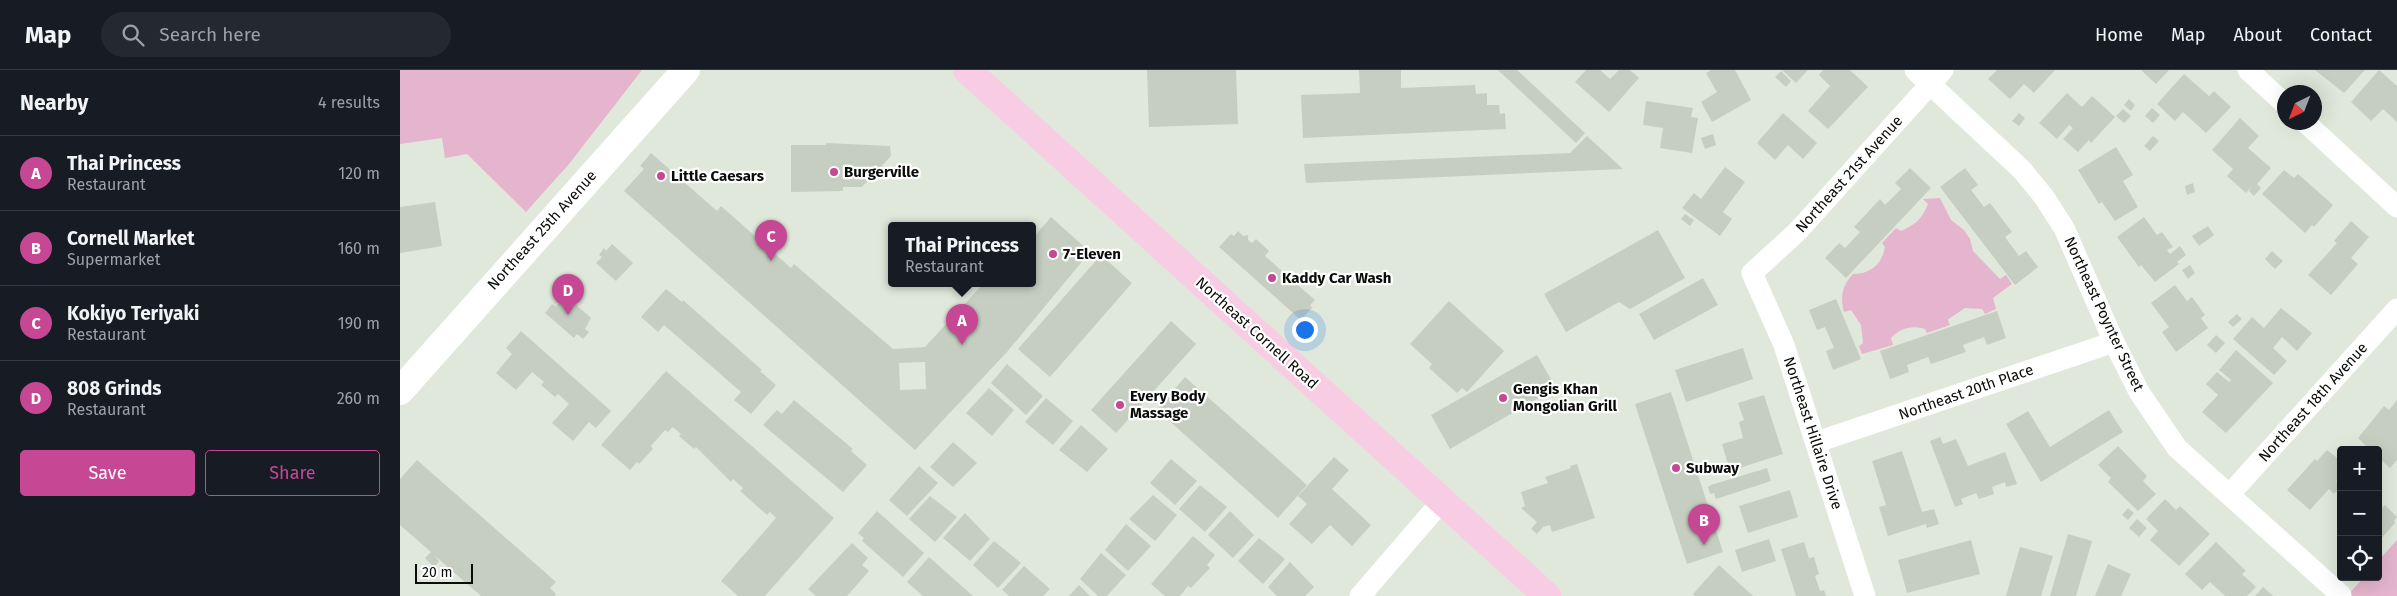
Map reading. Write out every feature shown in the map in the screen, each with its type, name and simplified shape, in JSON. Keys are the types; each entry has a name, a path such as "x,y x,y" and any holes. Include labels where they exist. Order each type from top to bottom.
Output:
{"highway":[{"name":"Northeast Cornell Road","path":"967,70 1548,596"}],"main road":[{"name":"Northeast 25th Avenue","path":"400,391 686,70"}],"street":[{"path":"2248,70 2277,97"},
{"name":"Northeast 21st Avenue","path":"1752,273 1797,232 1929,75"},
{"name":"Northeast Poynter Street","path":"1929,75 2022,170 2044,197 2064,228 2114,342 2139,392 2177,448 2341,595"},
{"path":"2314,130 2397,207"},
{"name":"Northeast Hillaire Drive","path":"1752,273 1784,345 1817,442 1865,596"},
{"name":"Northeast 18th Avenue","path":"2230,495 2397,309"},
{"name":"Northeast 20th Place","path":"1817,442 2114,342"},
{"path":"1360,596 1442,501"}],"shaded area":[{"path":"400,70 642,70 569,164 526,212 467,154 445,158 442,138 400,144"},
{"path":"1940,198 1951,220 1964,230 1970,239 1973,251 2000,279 2006,275 2012,284 1993,298 1996,309 1985,314 1982,309 1965,308 1948,320 1950,325 1927,333 1925,329 1906,328 1891,338 1893,345 1862,354 1859,346 1863,343 1861,325 1851,310 1844,312 1842,296 1846,283 1853,274 1859,274 1875,267 1884,253 1885,247 1882,243 1896,228 1901,231 1918,221 1928,204 1923,199"},
{"path":"2397,540 2397,596 2347,596 2360,581 2382,581 2382,557"}],"building":[{"path":"1147,70 1236,70 1238,124 1149,127"},
{"path":"1359,70 1401,70 1401,88 1475,85 1476,94 1487,93 1487,105 1499,105 1500,114 1505,113 1506,129 1303,138 1301,95 1360,93"},
{"path":"1498,70 1517,70 1585,133 1576,143"},
{"path":"1586,70 1600,70 1610,79 1619,70 1630,70 1639,78 1609,112 1575,82"},
{"path":"1711,70 1735,70 1751,100 1712,122 1701,102 1717,92 1706,73"},
{"path":"1782,70 1808,70 1796,83"},
{"path":"1823,70 1850,70 1868,87 1828,129 1808,111 1830,86 1819,75"},
{"path":"1997,70 2055,70 2034,93 2024,84 2010,99 1988,79"},
{"path":"2141,70 2169,70 2156,84"},
{"path":"2315,70 2365,70 2344,93"},
{"path":"2379,70 2397,86 2397,122 2383,109 2371,121 2351,102"},
{"path":"1781,71 1791,81 1786,87 1775,77"},
{"path":"2184,74 2209,96 2214,91 2231,107 2206,133 2183,112 2175,121 2157,104"},
{"path":"2067,93 2082,107 2092,96 2115,117 2091,143 2089,140 2078,152 2063,139 2073,128 2069,125 2057,139 2039,123"},
{"path":"2129,99 2135,105 2131,111 2124,105"},
{"path":"1646,101 1693,108 1691,117 1698,118 1692,153 1660,148 1663,128 1643,125"},
{"path":"2152,108 2160,115 2153,123 2145,116"},
{"path":"2123,109 2131,116 2124,123 2116,116"},
{"path":"1783,113 1817,143 1803,159 1788,145 1775,160 1757,143"},
{"path":"2019,113 2025,118 2019,126 2012,121"},
{"path":"2240,118 2259,136 2248,148 2271,168 2257,184 2261,188 2254,196 2249,191 2252,186 2246,193 2227,176 2233,169 2212,150"},
{"path":"1713,134 1716,145 1705,149 1701,138"},
{"path":"1587,136 1623,169 1306,183 1304,164 1570,153"},
{"path":"2153,136 2159,141 2150,151 2144,146"},
{"name":"Burgerville","path":"826,143 890,146 891,156 862,187 843,187 843,191 791,192 791,145 826,145"},
{"path":"2116,147 2133,175 2123,181 2138,207 2115,221 2102,202 2099,204 2078,170"},
{"path":"651,153 717,211 721,206 791,268 794,264 893,349 925,347 980,287 1036,287 1036,234 1051,217 1090,252 1007,352 915,450 624,191 644,169 640,166","holes":["925,362 926,389 900,390 899,363"]},
{"path":"1725,167 1745,182 1723,212 1732,219 1720,236 1682,208 1694,193 1701,199"},
{"path":"1910,168 1931,188 1846,278 1825,258 1839,243 1845,248 1860,232 1854,227 1880,199 1885,205 1901,189 1895,183"},
{"path":"1965,168 1978,185 1971,190 1984,207 1990,203 2012,232 2005,237 2019,256 2026,251 2038,267 2015,285 1940,187"},
{"path":"2284,170 2294,178 2298,174 2333,205 2314,227 2312,225 2305,233 2262,194"},
{"path":"2193,183 2195,192 2187,195 2185,186"},
{"path":"435,202 442,246 400,253 400,207"},
{"path":"1685,214 1694,220 1690,226 1681,219"},
{"path":"2144,217 2157,235 2162,232 2173,247 2167,250 2170,254 2180,246 2186,255 2177,262 2179,264 2155,282 2141,265 2139,267 2117,237"},
{"path":"2351,221 2369,237 2351,258 2358,264 2331,295 2308,275 2337,243 2334,241"},
{"path":"2208,226 2214,235 2199,246 2192,236"},
{"path":"1658,230 1685,278 1630,309 1619,302 1566,332 1544,294"},
{"name":"Kaddy Car Wash","path":"1238,231 1243,236 1248,235 1248,240 1252,243 1256,239 1269,251 1265,256 1315,300 1310,305 1312,308 1301,320 1219,247 1231,234 1234,236"},
{"path":"612,244 633,263 616,281 596,263 602,257 599,255 604,248 606,251"},
{"path":"2272,251 2283,261 2275,269 2265,259"},
{"path":"1101,255 1132,283 1050,377 1018,349"},
{"path":"2190,265 2195,273 2188,279 2182,270"},
{"path":"1703,278 1718,305 1654,340 1639,314"},
{"path":"2175,285 2187,301 2192,297 2205,315 2201,318 2208,328 2176,352 2162,332 2169,327 2151,303"},
{"path":"666,289 682,302 683,300 762,370 760,371 776,385 751,414 734,400 741,392 664,325 658,332 641,317"},
{"path":"566,296 591,318 585,329 589,332 583,339 577,334 574,338 545,313 552,304 556,307"},
{"path":"1836,299 1861,359 1833,370 1826,351 1834,348 1825,327 1817,330 1809,310"},
{"path":"1449,301 1504,351 1467,392 1462,388 1457,393 1429,368 1432,364 1410,344"},
{"path":"2281,308 2312,333 2297,351 2282,337 2273,348 2287,361 2274,375 2233,339 2252,317 2264,328"},
{"path":"1997,311 2006,338 1987,345 1984,337 1963,345 1966,352 1931,364 1928,357 1907,365 1909,372 1890,379 1880,351"},
{"path":"2237,314 2242,319 2233,327 2228,322"},
{"path":"1171,321 1196,344 1116,433 1091,410"},
{"path":"521,331 611,411 596,428 589,422 573,441 552,423 569,404 558,394 555,397 541,385 544,382 532,372 516,390 496,373 512,354 506,348"},
{"path":"2216,335 2225,343 2216,353 2207,345"},
{"path":"1743,348 1753,379 1686,402 1675,370"},
{"path":"2236,350 2273,383 2226,433 2202,412 2218,395 2206,384 2217,372 2229,382 2231,380 2219,370"},
{"path":"1537,355 1556,388 1450,449 1431,415"},
{"path":"1007,364 1043,396 1026,415 991,383"},
{"path":"666,371 834,518 765,596 738,596 721,581 776,518 770,512 767,515 740,491 743,488 733,479 731,482 696,447 694,449 679,436 681,434 673,427 668,432 665,430 651,446 653,449 639,464 637,462 630,470 601,445"},
{"path":"1185,377 1307,485 1278,518 1157,410"},
{"path":"989,388 1014,410 992,436 966,413"},
{"path":"1671,392 1723,552 1687,564 1635,404"},
{"path":"1764,395 1783,454 1730,471 1722,444 1743,438 1739,422 1744,420 1738,403"},
{"path":"1046,398 1073,421 1053,445 1025,422"},
{"path":"794,400 853,449 851,451 867,465 843,492 763,425 777,410 782,414"},
{"path":"2397,400 2397,460 2390,468 2382,461 2382,446 2366,446 2358,438 2384,406 2389,410"},
{"path":"2109,410 2123,432 2041,482 2006,424 2028,411 2050,447"},
{"path":"1081,425 1108,449 1087,472 1059,450"},
{"path":"1940,437 1943,444 1956,439 1968,466 2005,452 2017,484 2006,487 2005,482 1992,487 1994,494 1979,499 1976,493 1961,499 1963,504 1955,507 1930,441"},
{"path":"953,442 977,463 953,487 930,467"},
{"path":"2118,446 2147,476 2143,481 2156,494 2138,511 2108,482 2111,478 2098,465"},
{"path":"2327,450 2337,458 2337,491 2334,494 2329,489 2310,510 2287,490 2315,459 2317,461"},
{"path":"1902,451 1922,512 1934,509 1939,524 1927,528 1926,524 1888,536 1879,507 1886,505 1872,461"},
{"path":"1334,457 1349,470 1332,489 1371,525 1352,546 1330,525 1312,544 1289,524 1307,504 1298,496"},
{"path":"1171,459 1197,481 1175,505 1150,483"},
{"path":"417,460 556,582 550,588 556,594 555,596 481,596 434,555 439,561 434,567 425,558 431,552 400,525 400,479"},
{"path":"1577,464 1595,518 1552,532 1550,525 1543,527 1537,534 1531,529 1537,522 1521,508 1525,506 1521,492 1548,483 1545,477"},
{"path":"919,466 938,483 907,516 889,500"},
{"path":"1767,468 1771,481 1716,499 1714,493 1710,494 1708,487 1711,485"},
{"path":"1200,485 1227,507 1205,532 1179,509"},
{"path":"1790,490 1798,517 1748,533 1739,506"},
{"path":"1153,495 1177,515 1155,541 1129,519"},
{"path":"930,496 957,517 935,542 909,519"},
{"path":"2165,499 2176,510 2180,506 2210,534 2179,566 2150,540 2158,531 2146,519"},
{"path":"2385,505 2397,517 2394,521 2395,523 2382,538 2382,536 2382,508"},
{"path":"2128,508 2134,513 2128,520 2122,515"},
{"path":"877,511 924,553 903,577 862,541 864,538 858,533"},
{"path":"1230,511 1254,535 1233,558 1208,535"},
{"path":"965,513 990,539 970,561 943,538"},
{"path":"2137,519 2147,528 2139,537 2129,528"},
{"path":"1126,524 1151,546 1128,571 1105,550"},
{"path":"2068,534 2092,541 2076,596 2050,596"},
{"path":"1193,536 1215,555 1207,565 1210,568 1191,588 1188,586 1180,596 1165,596 1151,584"},
{"path":"1259,538 1285,559 1263,584 1238,561"},
{"path":"1769,539 1776,561 1742,572 1735,550"},
{"path":"1971,540 1980,574 1907,593 1898,560"},
{"path":"994,541 1021,563 998,588 973,565"},
{"path":"1804,542 1809,558 1814,557 1819,574 1815,576 1820,591 1824,590 1826,596 1796,596 1781,549"},
{"path":"2216,542 2246,571 2242,574 2256,587 2247,596 2225,596 2210,582 2202,590 2185,574"},
{"path":"852,543 868,558 862,565 869,571 847,596 816,596 808,589"},
{"path":"2020,547 2053,556 2041,596 2006,596"},
{"path":"1101,553 1126,575 1107,596 1098,596 1080,579"},
{"path":"929,557 973,596 923,596 907,582"},
{"path":"1290,562 1314,587 1305,596 1277,596 1268,587"},
{"path":"2108,564 2131,574 2121,596 2095,596"},
{"path":"1719,565 1753,596 1695,596 1693,594"},
{"path":"1024,566 1050,589 1043,596 1009,596 1002,590"},
{"path":"1079,585 1090,596 1069,596"},
{"path":"2263,587 2273,596 2255,596"}],"place":[{"name":"Burgerville","path":"834,172"},
{"name":"Little Caesars","path":"661,176"},
{"name":"7-Eleven","path":"1053,254"},
{"name":"Kokiyo Teriyaki","path":"771,261"},
{"name":"Kaddy Car Wash","path":"1272,278"},
{"name":"808 Grinds","path":"568,315"},
{"name":"Thai Princess","path":"962,345"},
{"name":"Gengis Khan Mongolian Grill","path":"1503,398"},
{"name":"Every Body Massage","path":"1120,405"},
{"name":"Subway","path":"1676,468"},
{"name":"Cornell Market","path":"1704,545"}]}
